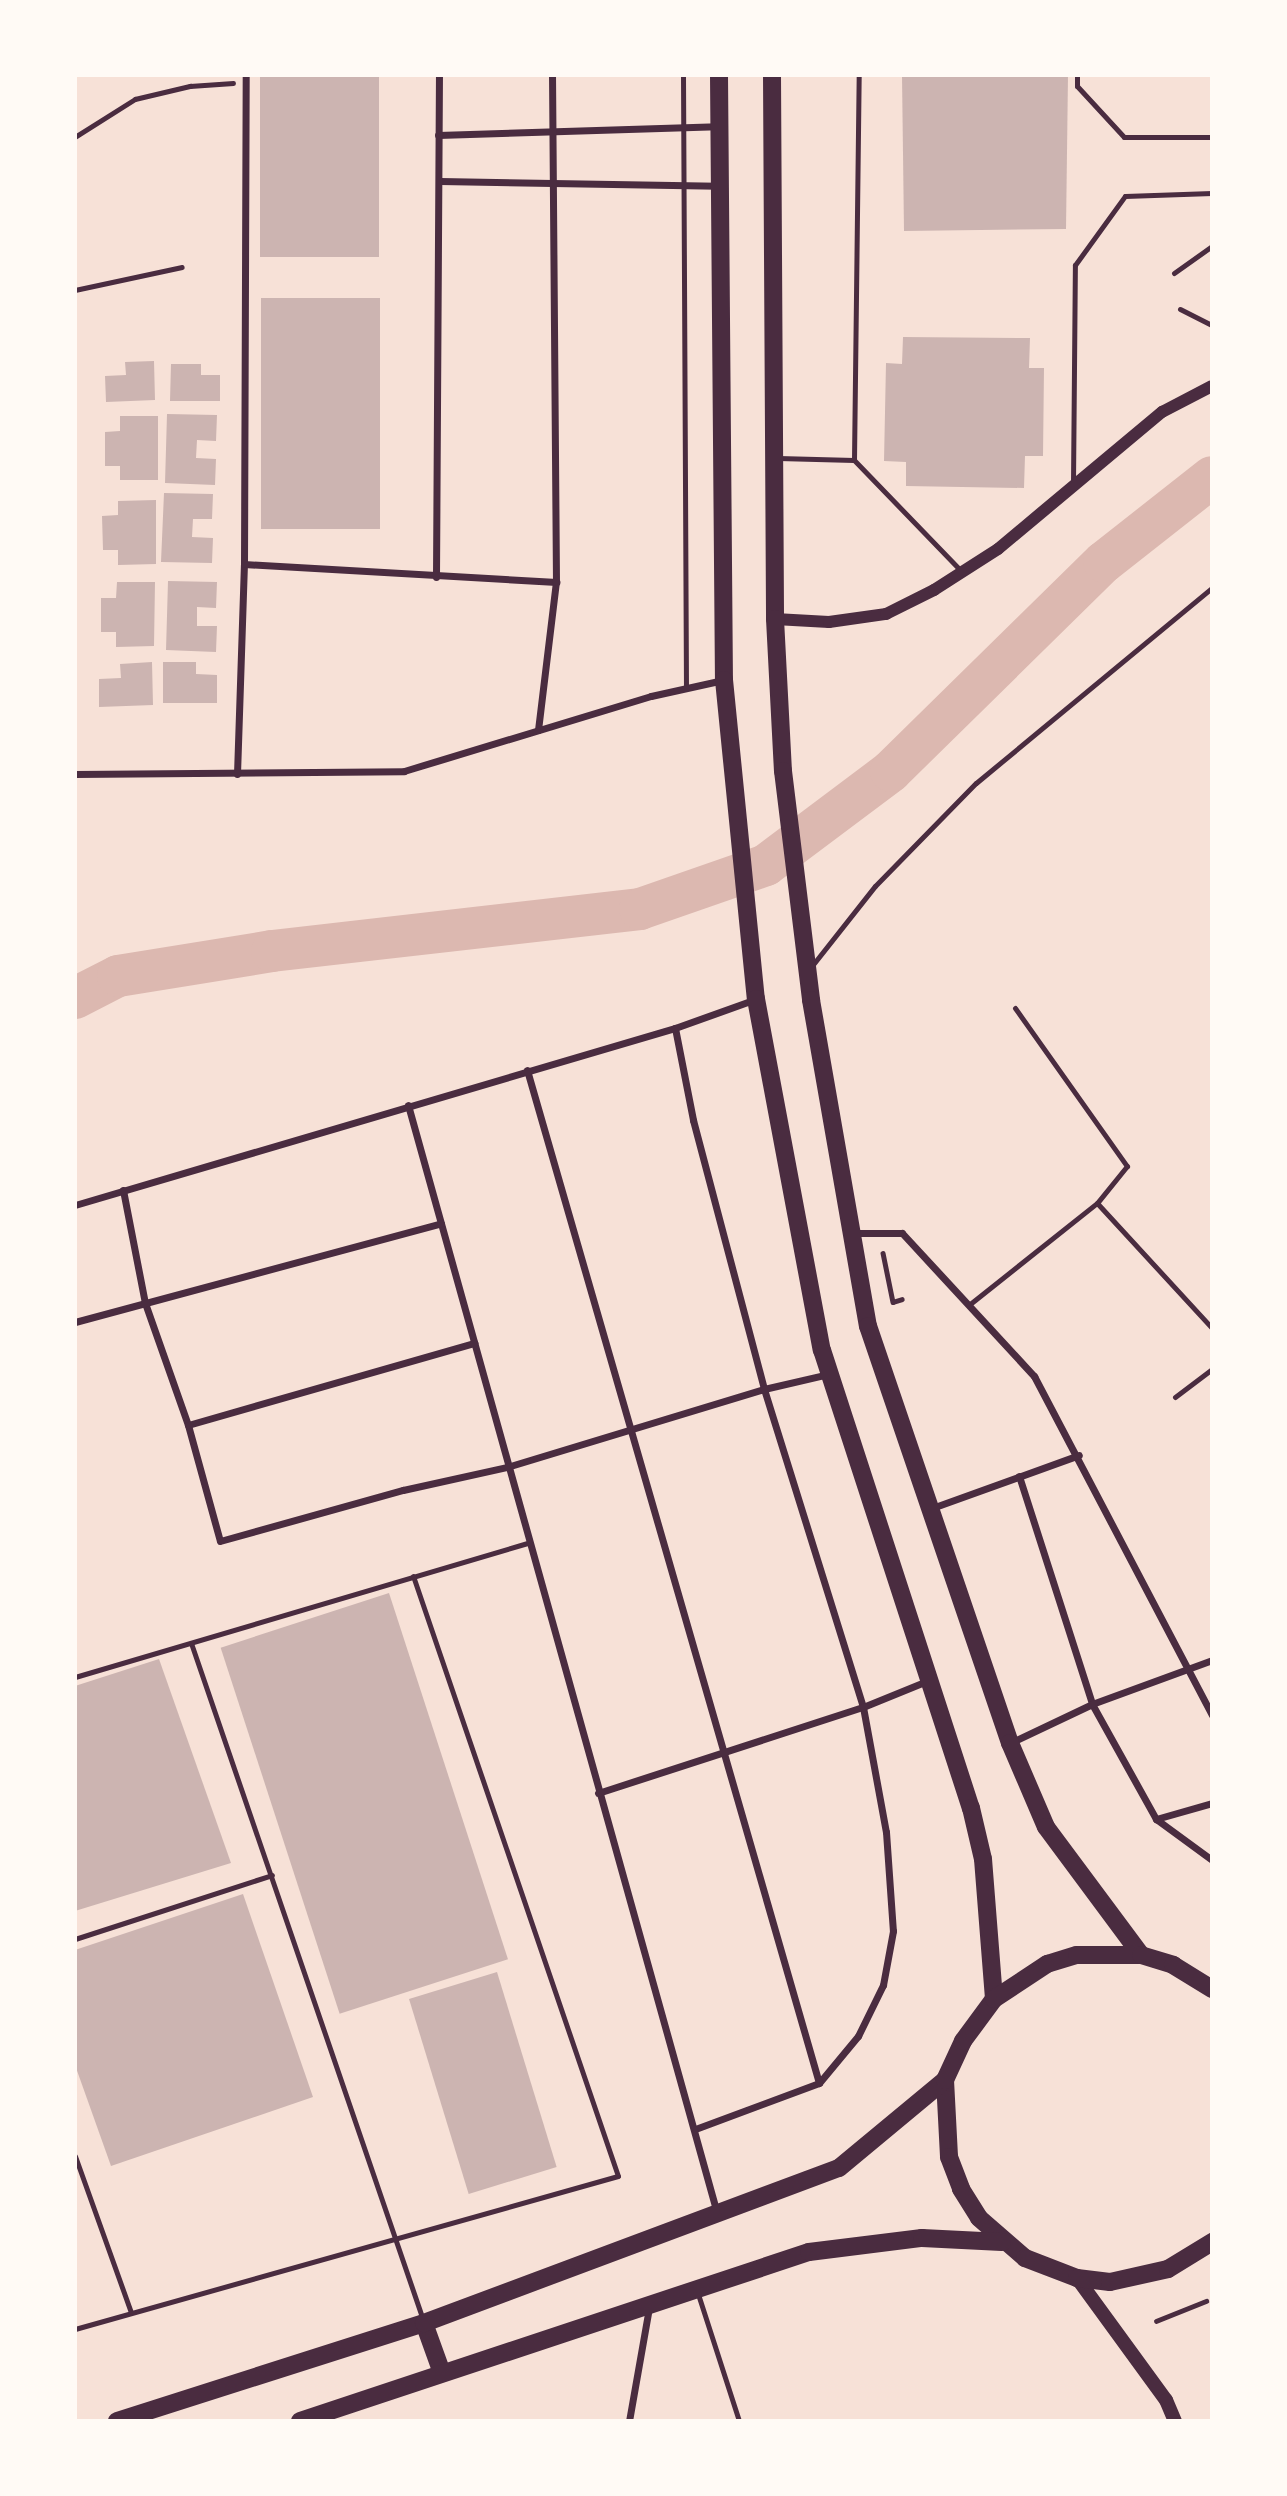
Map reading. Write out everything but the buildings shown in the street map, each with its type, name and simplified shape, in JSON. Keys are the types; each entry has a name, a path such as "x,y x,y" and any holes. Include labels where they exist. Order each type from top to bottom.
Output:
{"main road":[{"path":"719,75 724,680 756,999 800,1249 830,1374 971,1808 983,1859 994,2000"},
{"path":"772,75 778,458 775,619 783,771 808,970 868,1326 928,1509 1010,1743 1046,1827 1141,1955"},
{"path":"117,2421 424,2323 839,2168 945,2080 963,2041 994,2000 1018,1979 1067,1958 1109,1952 1141,1955 1173,1965 1212,1989"},
{"path":"945,2080 949,2157 967,2199 1002,2242 1038,2264 1077,2278 1110,2281 1137,2278 1168,2269 1212,2242"},
{"path":"300,2421 649,2308 809,2252 922,2238 1002,2242"},
{"path":"1077,2278 1166,2400 1175,2421"},
{"path":"424,2323 442,2373"}],"street":[{"path":"436,577 439,75"},
{"path":"538,730 556,582 549,183 552,75"},
{"path":"237,774 244,564 246,79"},
{"path":"438,135 552,134 718,126"},
{"path":"440,181 718,186"},
{"path":"775,619 829,622 886,614 998,550 1162,412 1212,386"},
{"path":"244,564 556,582"},
{"path":"75,774 404,771 538,730 686,688 724,680"},
{"path":"75,1205 675,1028 756,999"},
{"path":"675,1028 693,1120 765,1389 863,1707 886,1832 893,1931 883,1985 858,2036 819,2083 695,2129"},
{"path":"527,1070 634,1429 819,2083"},
{"path":"408,1105 527,1543 717,2214"},
{"path":"123,1191 145,1303 188,1425 220,1541 402,1490 507,1467 765,1389 830,1374"},
{"path":"75,1322 441,1223"},
{"path":"852,1233 902,1233 1034,1376 1079,1455 1212,1714"},
{"path":"188,1425 474,1343"},
{"path":"928,1509 1079,1455"},
{"path":"1019,1476 1092,1704 1156,1819 1212,1860"},
{"path":"1010,1743 1092,1704 1212,1660"},
{"path":"598,1793 863,1707 929,1680"},
{"path":"1156,1819 1212,1802"},
{"path":"629,2421 649,2308"}],"lane":[{"path":"683,75 686,688"},
{"path":"859,75 854,460 961,572"},
{"path":"1077,75 1077,86 1124,137 1212,137"},
{"path":"1073,486 1076,265 1125,196 1212,193"},
{"path":"1174,273 1212,246"},
{"path":"1180,309 1212,325"},
{"path":"778,458 854,460"},
{"path":"808,970 874,887 976,783 1212,588"},
{"path":"970,1304 1097,1203 1127,1166 1015,1009"},
{"path":"1097,1203 1212,1328"},
{"path":"1175,1397 1212,1370"},
{"path":"75,1677 527,1543"},
{"path":"75,2329 618,2176 413,1577"},
{"path":"191,1643 424,2323"},
{"path":"75,1939 272,1875"},
{"path":"75,2156 131,2312"},
{"path":"697,2290 739,2421"}],"path":[{"path":"75,137 135,99 190,86 246,79"},
{"path":"75,290 182,267"},
{"path":"883,1253 893,1301 902,1299"},
{"path":"1156,2321 1206,2301"}],"waterway":[{"path":"75,998 118,976 272,951 640,909 766,865 891,771 1104,562 1212,477"}]}
